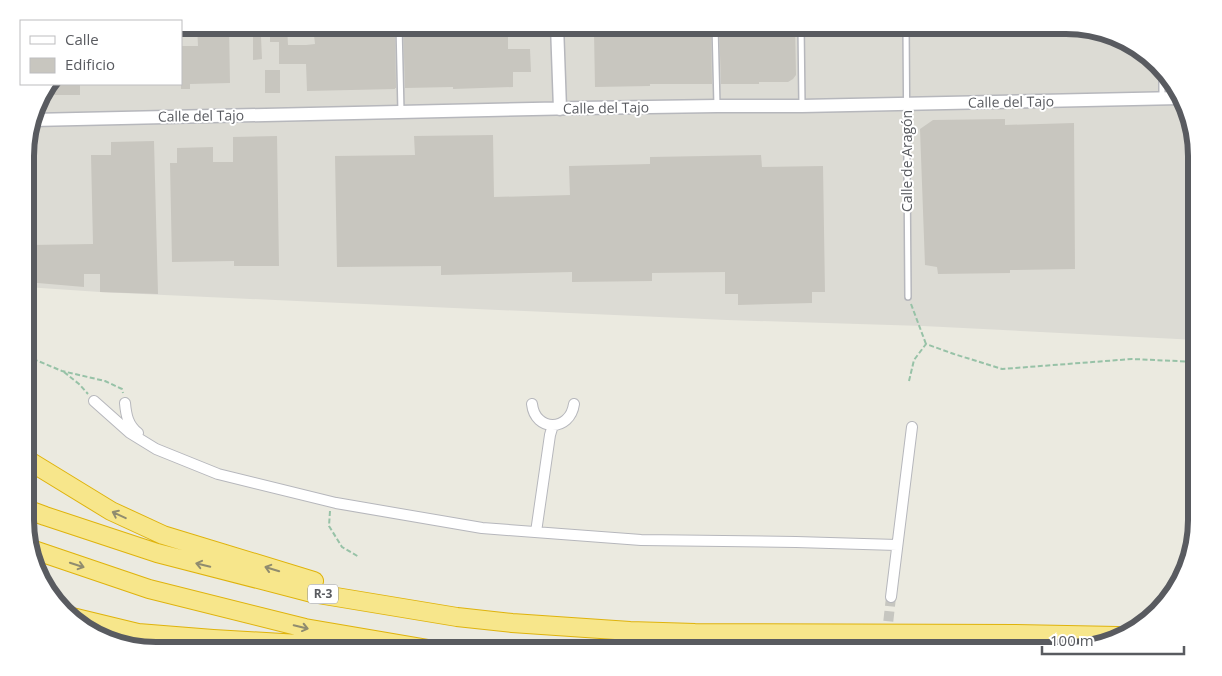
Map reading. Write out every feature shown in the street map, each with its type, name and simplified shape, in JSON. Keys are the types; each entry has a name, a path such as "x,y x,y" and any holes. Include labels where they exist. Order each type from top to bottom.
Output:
{"highway":[{"path":"34,464 111,511 163,536 314,582 389,598 630,631"},
{"name":"R-3","path":"34,512 156,553 312,593 512,624 696,633 1107,636"},
{"path":"38,551 149,589 287,624 388,642"},
{"path":"86,620 138,633 264,642"}],"street":[{"path":"557,34 560,109"},
{"name":"Calle del Tajo","path":"39,120 1174,98"},
{"path":"94,401 130,433 156,449 218,474 330,501 482,528 640,540 897,545"},
{"path":"125,403 125,412 133,429 156,449"},
{"path":"532,404 537,418 553,425 568,419 572,415 574,404"},
{"path":"536,532 553,425"},
{"path":"891,596 912,427"}],"lane":[{"path":"399,34 401,112"},
{"path":"715,34 717,106"},
{"path":"801,34 802,106"},
{"name":"Calle de Aragón","path":"906,34 908,297"},
{"path":"1162,80 1162,98"}],"path":[{"path":"908,297 926,344 1002,369 1132,358 1188,361"},
{"path":"909,381 914,360 926,344"},
{"path":"34,359 62,371 105,380 122,389 125,403"},
{"path":"62,371 79,384 94,401"},
{"path":"330,501 330,526 342,547 359,556"}],"shaded area":[{"path":"182,34 1082,35 1106,40 1120,46 1134,54 1158,75 1179,109 1187,140 1188,340 923,326 727,320 34,288 34,147 38,124 46,102 56,85 182,85"}],"building":[{"path":"197,34 229,34 230,83 190,84 190,89 181,89 182,46 198,46"},
{"path":"270,34 287,34 288,45 315,44 314,35 395,34 396,88 307,91 306,64 279,64 279,42 270,42"},
{"path":"403,34 508,34 508,49 530,49 531,72 513,72 513,87 405,88"},
{"path":"594,34 711,34 712,84 650,84 650,86 595,87"},
{"path":"719,34 795,34 796,75 793,79 788,82 721,84"},
{"path":"253,37 261,37 262,59 253,60"},
{"path":"265,70 280,70 280,93 265,93"},
{"path":"56,85 80,85 80,95 50,95"},
{"path":"50,95 50,103 46,103"},
{"path":"1005,119 1005,125 1074,123 1075,269 1010,270 1010,273 938,274 937,267 925,265 920,129 933,120"},
{"path":"493,135 494,197 570,195 569,166 650,164 650,157 761,155 762,167 823,166 825,292 812,292 812,303 738,305 738,294 725,294 725,272 652,273 652,281 572,282 572,272 441,275 441,266 337,267 335,156 415,155 414,136"},
{"path":"277,136 279,266 234,266 234,261 172,262 170,163 177,163 177,148 213,147 213,162 233,162 233,137"},
{"path":"154,141 158,294 100,292 100,274 84,274 84,287 34,283 34,245 93,244 91,155 111,155 111,142"}],"tunnel":[{"path":"886,642 891,597"}]}
